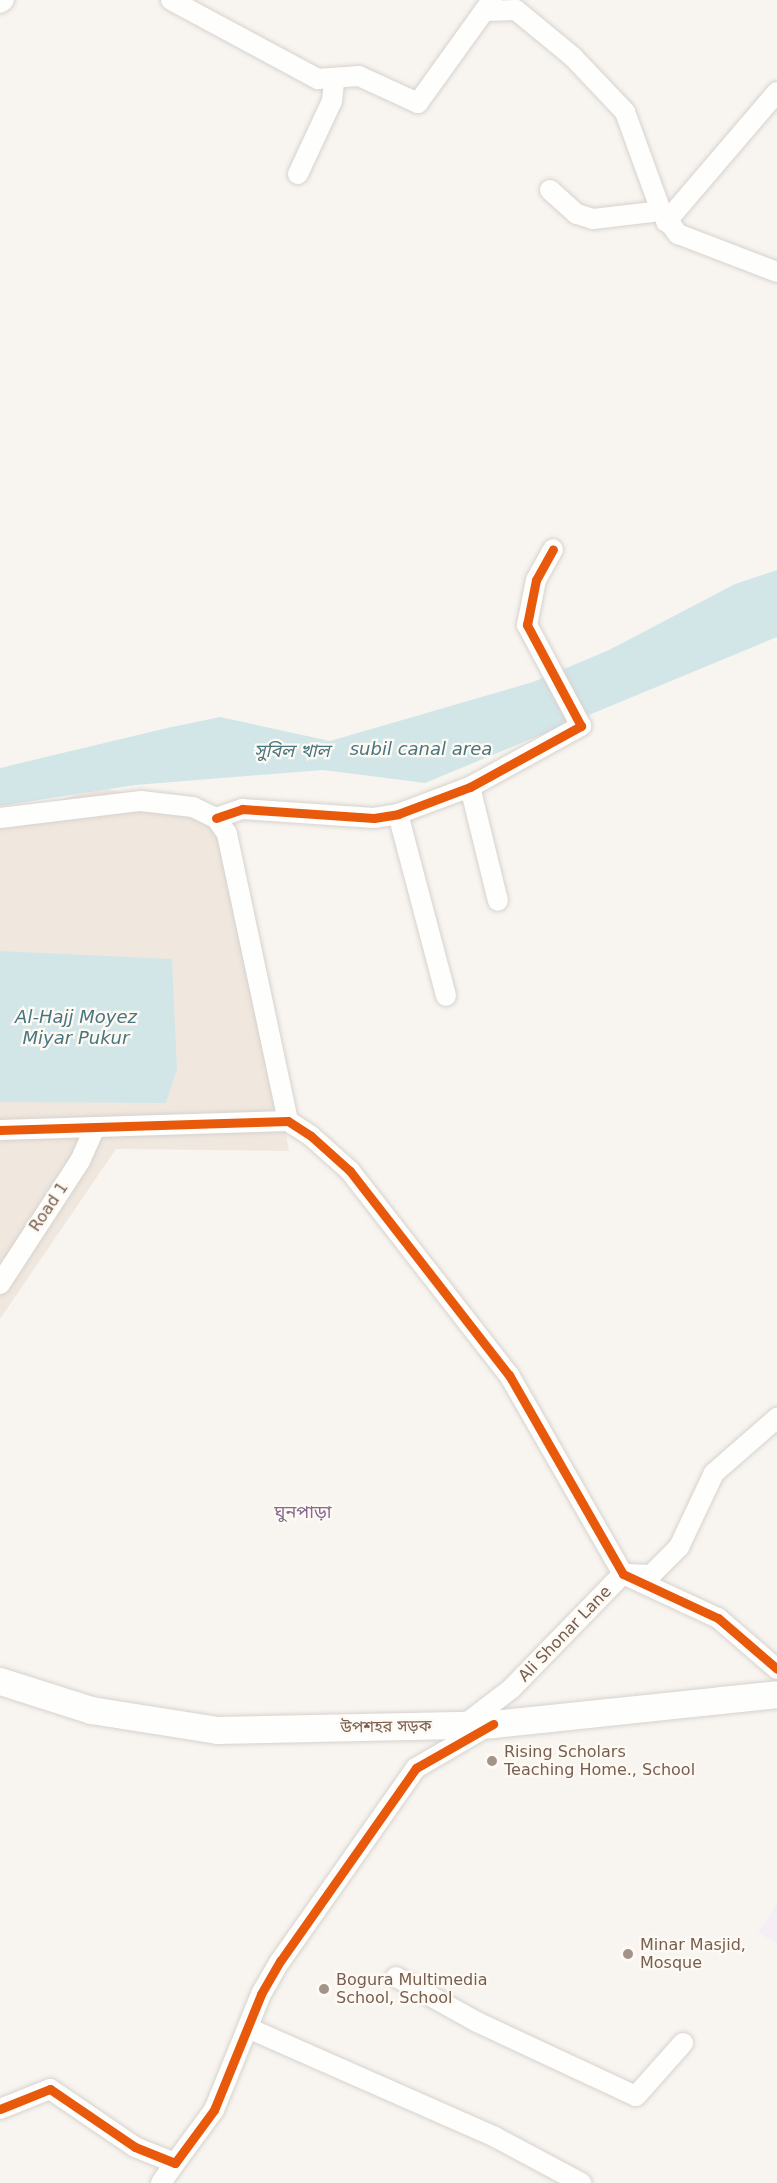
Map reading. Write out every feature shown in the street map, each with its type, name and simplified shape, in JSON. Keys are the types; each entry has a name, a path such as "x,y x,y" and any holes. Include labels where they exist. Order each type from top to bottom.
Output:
{"main road":[{"name":"উপশহর সড়ক","path":"0,1681 91,1710 217,1730 494,1724 777,1694"}],"street":[{"path":"0,3 4,0"},
{"path":"171,0 318,79 334,82 359,76 418,104 490,6 516,10 573,57 625,112 664,216 678,234 777,272"},
{"path":"298,174 332,100 334,82"},
{"path":"550,190 577,214 593,219 664,216 777,92"},
{"path":"216,818 242,809 375,818 398,814 470,787 581,726 531,637 528,625 537,580 553,549"},
{"path":"470,787 498,901"},
{"path":"0,818 141,801 194,807 216,818 227,834 288,1121 350,1171 509,1375 623,1574 718,1618 777,1669"},
{"path":"398,814 446,996"},
{"path":"0,1130 288,1121"},
{"name":"Road 1","path":"0,1284 80,1161 95,1128"},
{"name":"Ali Shonar Lane","path":"464,1725 511,1689 623,1574 651,1575 679,1547 714,1473 777,1418"},
{"path":"161,2183 214,2110 248,2028 281,1960 416,1767 494,1724"},
{"path":"396,1977 477,2022 636,2096 682,2043"},
{"path":"248,2028 495,2137 581,2183"},
{"path":"0,2109 50,2089 135,2147 175,2163"}],"shaded area":[{"path":"99,787 211,814 235,832 289,1151 116,1149 0,1319 0,820"},
{"path":"777,1903 777,1944 758,1932"}],"water":[{"name":"subil canal area","path":"777,570 777,637 425,783 323,770 135,785 0,806 0,768 220,717 330,741 533,682 609,650 735,584"},
{"name":"Al-Hajj Moyez Miyar Pukur","path":"0,951 172,959 177,1069 166,1103 0,1102"}],"cycle path":[{"path":"216,818 242,809 374,818 398,814 470,787 581,726 527,625 536,580 553,549"},
{"path":"0,1130 288,1121 311,1136 350,1171 509,1375 623,1574 718,1618 777,1669"},
{"path":"0,2109 50,2089 135,2147 175,2163 214,2110 261,1994 281,1960 416,1768 493,1724"}],"place":[{"name":"Rising Scholars Teaching Home., School","path":"492,1761"},
{"name":"Minar Masjid, Mosque","path":"628,1954"},
{"name":"Bogura Multimedia School, School","path":"324,1989"}],"district":[{"name":"ঘুনপাড়া","path":"303,1512"}],"water label":[{"name":"সুবিল খাল","path":"292,751"}]}
